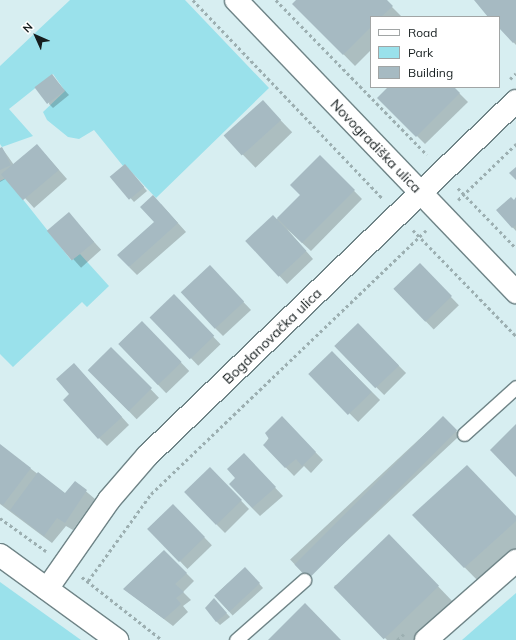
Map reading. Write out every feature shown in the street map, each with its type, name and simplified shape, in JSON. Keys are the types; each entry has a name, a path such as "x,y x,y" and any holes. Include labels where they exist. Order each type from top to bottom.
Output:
{"street":[{"name":"Novogradiška ulica","path":"236,0 516,292"},
{"name":"Bogdanovačka ulica","path":"47,589 127,477 516,101"},
{"path":"0,555 118,640"},
{"path":"426,640 516,561"}],"lane":[{"path":"464,434 516,387"},
{"path":"236,640 304,580"}],"path":[{"path":"193,0 419,237 516,336"},
{"path":"276,0 516,248"},
{"path":"88,581 151,494 516,144"}],"green space":[{"path":"70,0 185,0 269,88 156,198 125,165 123,166 94,130 79,139 68,137 47,120 43,112 65,91 53,74 9,109 33,136 2,147 0,144 0,66"},
{"path":"6,178 71,260 80,254 109,286 87,307 82,302 13,367 0,354 0,181"},
{"path":"0,582 81,640 0,640"},
{"path":"516,593 516,640 462,640 478,626"}],"building":[{"path":"296,0 387,0 393,6 382,16 370,16 370,28 343,55 292,4"},
{"path":"474,0 516,0 516,40 513,43 500,29 500,16 487,16"},
{"path":"52,74 65,91 47,104 34,87"},
{"path":"387,88 455,88 460,93 416,137 377,98"},
{"path":"263,100 281,120 242,156 224,135"},
{"path":"37,144 59,170 23,200 1,174"},
{"path":"2,147 11,165 0,170 0,148"},
{"path":"320,155 355,190 302,243 277,218 300,195 290,185"},
{"path":"125,164 144,187 129,200 110,177"},
{"path":"516,167 516,180 509,173"},
{"path":"153,195 178,223 129,267 117,255 154,222 140,207"},
{"path":"511,197 514,200 516,197 516,225 512,228 496,210"},
{"path":"69,212 94,242 72,261 47,231"},
{"path":"273,215 306,251 279,277 245,241"},
{"path":"420,263 452,296 425,322 393,289"},
{"path":"210,265 244,302 215,329 181,292"},
{"path":"174,294 214,336 190,359 150,318"},
{"path":"142,321 182,362 158,385 118,344"},
{"path":"358,323 399,365 375,388 334,346"},
{"path":"111,347 152,388 129,411 88,370"},
{"path":"332,351 372,392 348,415 308,374"},
{"path":"74,363 122,417 98,439 63,400 69,394 56,379"},
{"path":"282,416 316,452 302,466 296,459 285,468 263,445 269,439 265,433"},
{"path":"443,416 457,430 309,579 295,564"},
{"path":"516,424 516,477 490,450"},
{"path":"0,444 31,468 3,505 0,503"},
{"path":"244,453 276,487 252,508 229,484 235,478 227,469"},
{"path":"467,465 516,516 516,521 464,568 412,515"},
{"path":"210,467 242,500 216,525 184,492"},
{"path":"38,472 65,493 75,481 87,490 65,523 57,518 44,536 10,510"},
{"path":"173,504 205,537 179,562 147,529"},
{"path":"389,534 439,586 384,639 334,587"},
{"path":"164,550 187,573 175,584 184,592 176,598 181,604 164,619 123,589"},
{"path":"245,567 260,583 229,612 214,596"},
{"path":"214,598 227,613 216,622 205,608"},
{"path":"305,603 341,640 268,640"}]}
